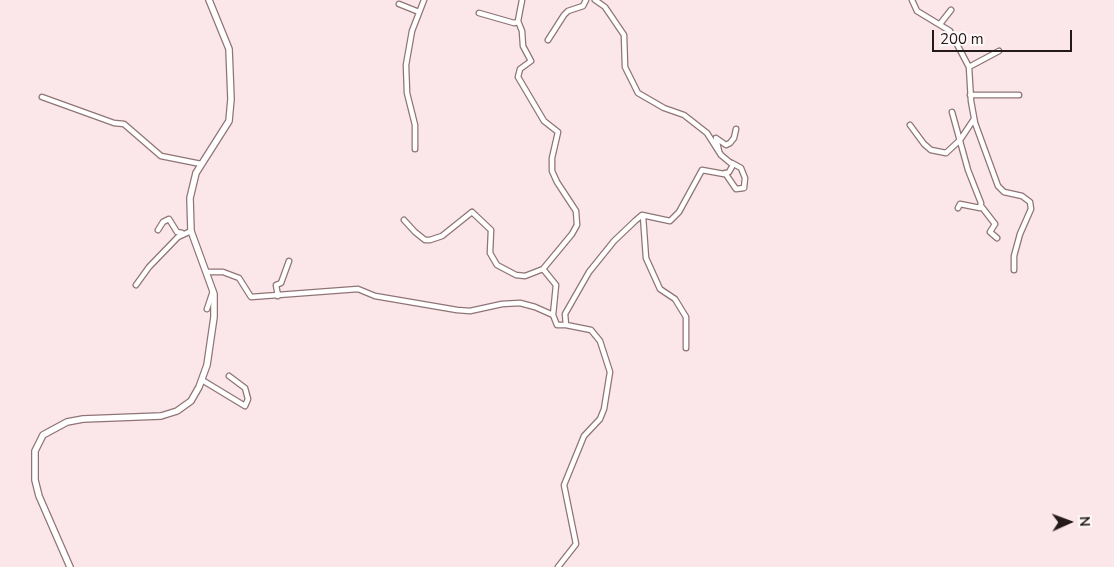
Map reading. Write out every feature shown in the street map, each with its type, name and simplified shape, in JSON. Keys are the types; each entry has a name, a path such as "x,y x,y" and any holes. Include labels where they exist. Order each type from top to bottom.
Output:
{"main road":[{"path":"70,567 39,496 35,480 33,466 35,451 43,435 67,422 84,418 161,416 177,412 191,401 202,380 207,365 214,317 213,291 207,272 196,249 191,231 192,184 229,120 228,49 209,0"}],"street":[{"path":"415,149 415,125 407,94 406,64 412,32 424,0"},
{"path":"404,220 414,232 425,240 430,240 442,236 472,212 491,230 490,253 497,265 516,275 525,276 543,269 572,234 577,225 576,211 552,172 552,158 558,132 544,121 518,77 520,69 532,61 524,46 522,31 518,22 522,0"},
{"path":"548,40 564,15 568,11 583,6 586,0"},
{"path":"594,0 605,8 624,35 624,67 638,93 664,108 684,115 707,133 719,152 731,163 741,168 745,178 744,188 736,189 725,173"},
{"path":"912,0 917,11 950,31 969,68 970,95 974,119 998,186 1004,192 1022,196 1030,202 1031,209 1020,234 1014,256 1014,270"},
{"path":"399,4 419,12"},
{"path":"940,24 951,10"},
{"path":"479,13 514,23 518,22"},
{"path":"969,68 999,51"},
{"path":"970,95 1019,95"},
{"path":"42,96 114,123 124,124 161,156 202,164"},
{"path":"952,112 968,170 981,206 996,224 990,232 997,238"},
{"path":"910,125 924,144 931,150 946,153 960,140 974,119"},
{"path":"719,152 716,138 726,144 730,143 734,138 736,129"},
{"path":"643,216 670,221 679,212 702,170 730,172 734,165 731,163"},
{"path":"958,208 960,204 977,208 981,206"},
{"path":"566,325 564,314 589,272 614,241 643,216"},
{"path":"643,216 646,258 660,289 675,299 686,316 686,348"},
{"path":"158,230 167,219 177,232 182,234"},
{"path":"136,285 149,267 182,234 191,231"},
{"path":"278,296 276,285 281,283 289,262"},
{"path":"543,269 556,285 553,315 556,325 590,330 600,341 610,372 604,410 600,419 584,436 564,485 576,544 558,567"},
{"path":"207,272 223,272 239,278 251,297 358,289 375,296 457,310 470,311 502,304 520,303 553,315"},
{"path":"207,309 213,291"},
{"path":"202,380 244,406 248,399 244,388 229,376"}]}
